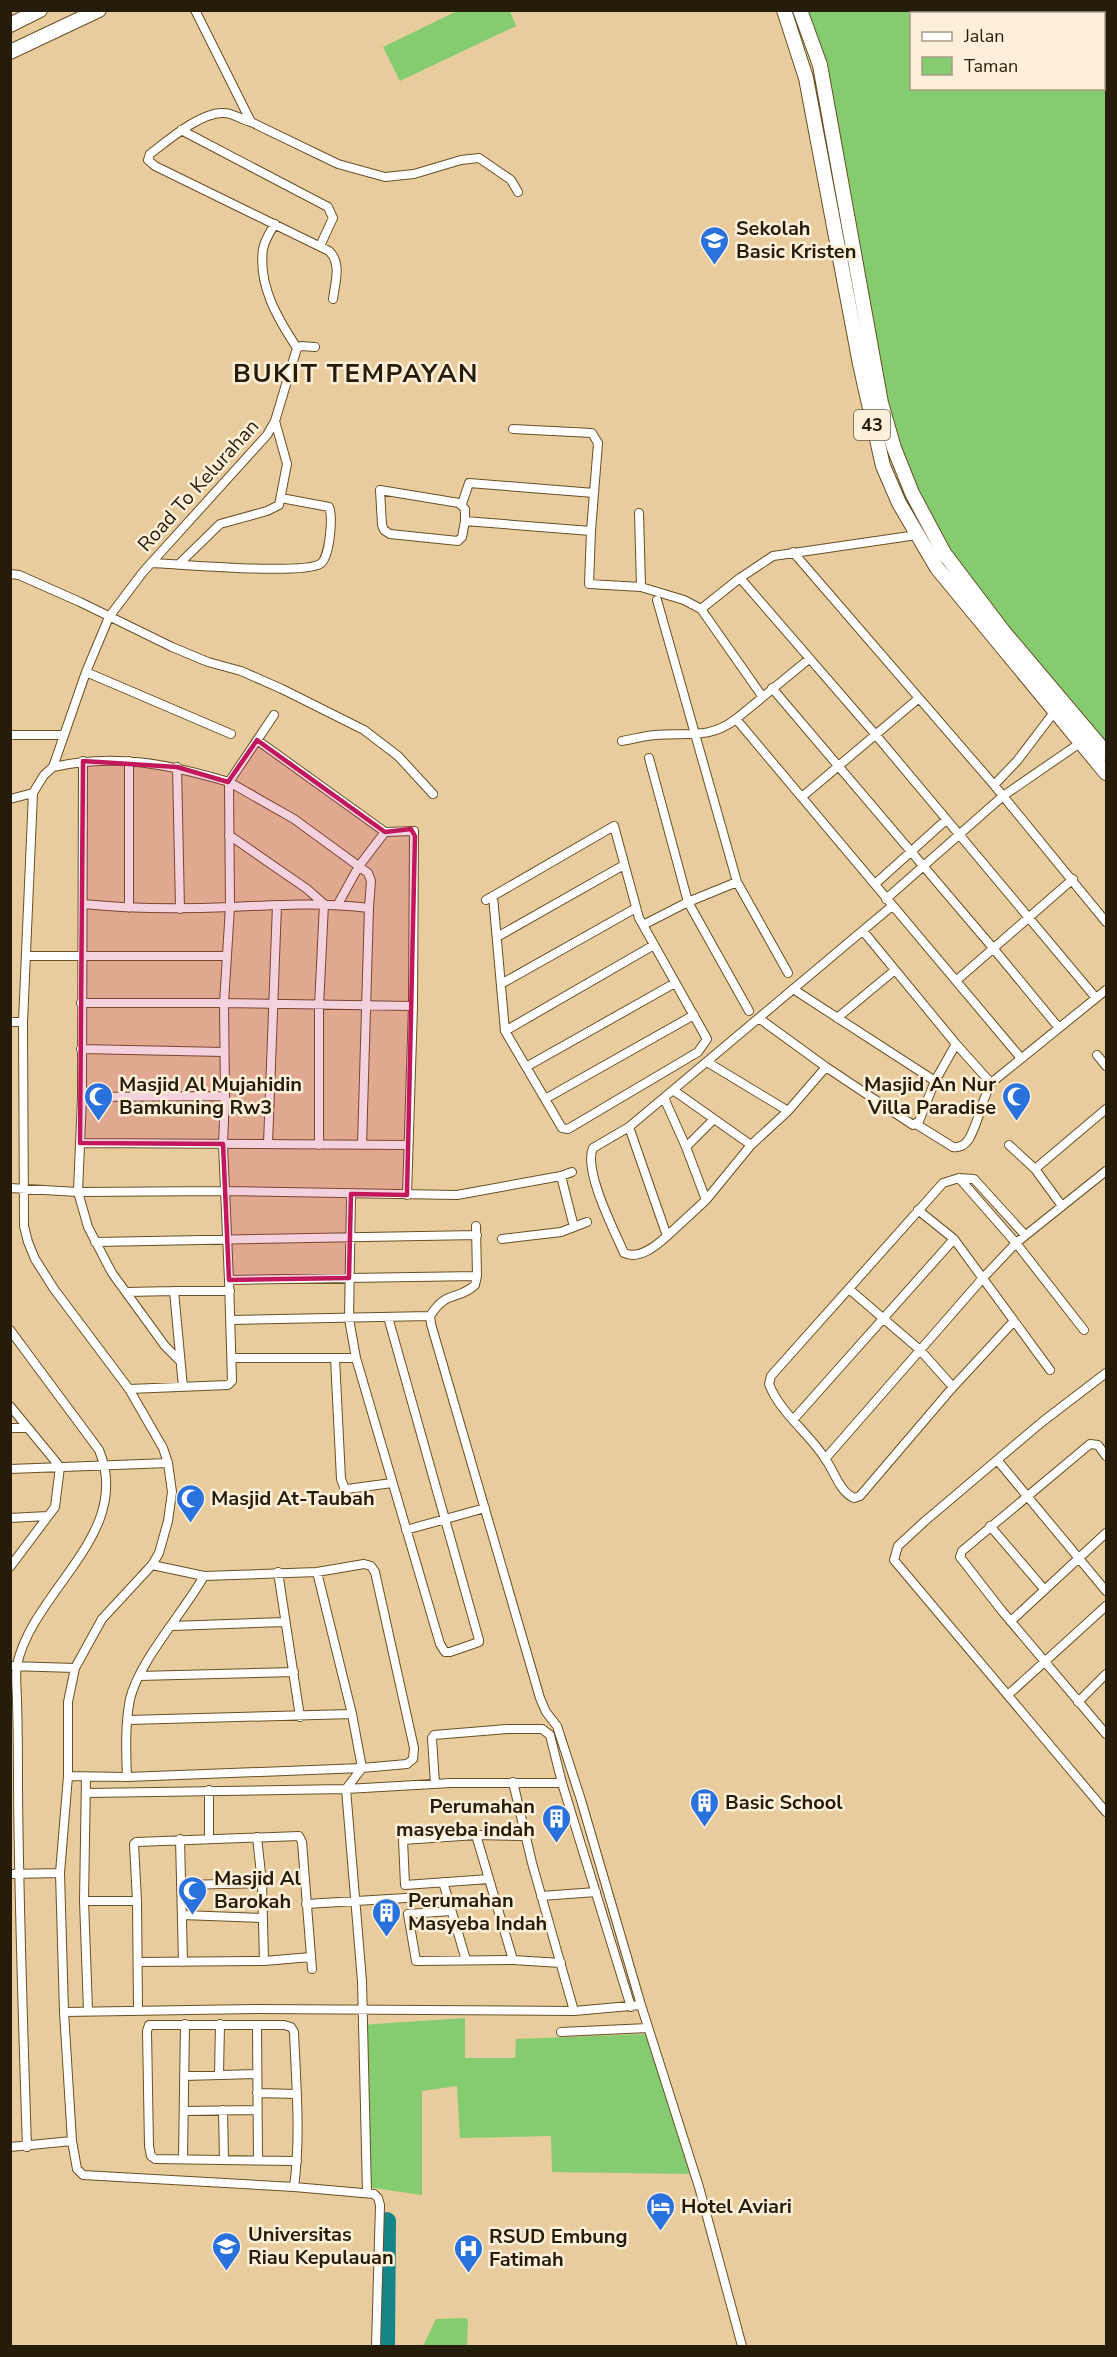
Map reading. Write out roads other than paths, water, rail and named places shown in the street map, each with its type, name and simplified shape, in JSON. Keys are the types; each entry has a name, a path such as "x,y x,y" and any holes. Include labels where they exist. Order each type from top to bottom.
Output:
{"highway":[{"path":"10,25 40,10"},
{"path":"10,52 99,10"},
{"name":"43","path":"784,10 806,78 860,363 883,466 899,503 937,568 1107,773"},
{"name":"43","path":"800,10 820,65 881,403 894,448 905,475 927,522 945,552 1004,631 1107,753"}],"street":[{"path":"195,10 251,122"},
{"path":"333,299 337,264 334,256 320,246 155,166 148,160 150,154 181,130 221,112 251,122 338,165 377,176 414,174 460,160 479,158 511,180 518,192"},
{"path":"181,130 328,207 333,218 320,246"},
{"path":"275,224 263,248 267,290 276,315 297,348 315,346"},
{"name":"Road To Kelurahan","path":"53,767 86,672 109,617 151,563 267,435 275,421 297,348"},
{"path":"179,564 220,524 279,505 287,464 275,421"},
{"path":"513,429 592,433 596,436 598,442 589,584 641,587 684,600 701,609 762,696"},
{"path":"462,504 380,490 382,525 384,530 390,534 458,541 462,537 465,509 462,504 469,483 594,493"},
{"path":"151,563 273,568 321,564 326,556 330,532 329,507 281,498"},
{"path":"639,513 641,587"},
{"path":"465,521 591,531"},
{"path":"701,609 740,578 773,556 917,535"},
{"path":"793,552 994,785 1107,922"},
{"path":"10,574 80,602 208,662 241,671 282,689 364,730 398,756 433,794"},
{"path":"740,578 875,734 1096,998"},
{"path":"657,600 697,734 737,882 788,973"},
{"path":"622,741 654,735 697,734 723,729 809,659"},
{"path":"86,672 231,734"},
{"path":"772,688 1059,1028"},
{"path":"802,796 919,698"},
{"path":"994,785 1017,761 1055,711"},
{"path":"129,1389 230,1384 232,1381 230,1280 226,1241 223,1144 225,956 230,907 229,782 274,715"},
{"path":"736,719 1020,1057"},
{"path":"10,735 63,735"},
{"path":"257,740 385,832 411,829 414,831 413,1006 407,1195"},
{"path":"826,1067 788,1111 751,1145 706,1200 678,1229 644,1252 633,1256 624,1253 592,1174 590,1156 593,1148 629,1127 760,1019 862,931 923,866 1003,796 1080,743"},
{"path":"649,758 688,902 749,1011"},
{"path":"83,761 82,1097 78,1192 82,1210 95,1242 126,1292 165,1346 179,1360"},
{"path":"362,1145 371,877 294,819 229,782 177,767 129,761 83,761 53,767 44,775 33,793 23,1022 24,1226 35,1259 54,1289 129,1389 163,1449 168,1463 172,1492 168,1521 159,1553 152,1565 102,1619 75,1668 68,1702 68,1776 60,1873 64,2012 72,2141 77,2169 82,2175 367,2192 377,2196 380,2205 376,2346"},
{"path":"129,761 129,908"},
{"path":"177,767 180,909"},
{"path":"10,799 33,793"},
{"path":"875,884 946,820"},
{"path":"614,826 624,865 643,925 707,1039 698,1052 568,1129 562,1128 505,1031 497,937 489,898 614,826"},
{"path":"338,904 359,866 385,832"},
{"path":"229,835 307,889 324,904"},
{"path":"497,937 624,865"},
{"path":"957,980 1073,879"},
{"path":"643,925 688,902 737,882"},
{"path":"83,904 180,909 324,904 369,908"},
{"path":"319,1145 319,1006 324,904"},
{"path":"268,1144 277,905"},
{"path":"501,984 636,908"},
{"path":"862,931 991,1083"},
{"path":"505,1031 654,945"},
{"path":"27,956 225,956"},
{"path":"837,1018 895,970"},
{"path":"526,1067 675,983"},
{"path":"793,989 935,1081"},
{"path":"760,1019 909,1123 916,1124 953,1147 964,1145 969,1139 991,1083 1020,1057 1107,990"},
{"path":"81,1003 413,1006"},
{"path":"545,1099 693,1015"},
{"path":"10,1022 23,1022"},
{"path":"916,1124 935,1081 956,1044"},
{"path":"81,1049 224,1052"},
{"path":"1097,1055 1107,1066"},
{"path":"707,1062 788,1111"},
{"path":"673,1090 751,1145"},
{"path":"82,1097 225,1096"},
{"path":"664,1098 706,1200"},
{"path":"1035,1169 1107,1109"},
{"path":"686,1147 714,1120"},
{"path":"629,1127 667,1236"},
{"path":"80,1143 408,1145"},
{"path":"1010,1145 1035,1169 1062,1206"},
{"path":"825,1459 982,1278 1016,1243 1107,1171"},
{"path":"10,1188 78,1192 226,1191 457,1195 572,1172"},
{"path":"561,1176 574,1227"},
{"path":"1014,1321 953,1387 860,1496 854,1498 847,1495 825,1459 793,1420 771,1388 769,1379 943,1183 958,1178 974,1179 1025,1235"},
{"path":"958,1178 1016,1243 1084,1330"},
{"path":"351,1194 349,1319 356,1358 441,1644 445,1652 450,1652 479,1642 479,1640 388,1317"},
{"path":"918,1210 954,1239 1050,1370"},
{"path":"502,1239 561,1232 587,1222"},
{"path":"95,1242 349,1238 477,1230 477,1276 474,1287 448,1297 438,1304 430,1316 540,1698 546,1712 557,1726 582,1800 641,2005 699,2187 742,2346"},
{"path":"793,1420 954,1239"},
{"path":"230,1280 477,1276"},
{"path":"849,1288 920,1350 953,1387"},
{"path":"174,1291 183,1387"},
{"path":"126,1292 230,1291"},
{"path":"231,1320 430,1316"},
{"path":"10,1330 79,1420 99,1450 105,1465 107,1483 104,1509 95,1529 78,1560 33,1626 14,1666 15,1874 27,2146"},
{"path":"232,1358 356,1358"},
{"path":"335,1358 344,1487 347,1489 392,1483"},
{"path":"1107,1373 1041,1422 898,1546 894,1560 1107,1812"},
{"path":"10,1406 60,1467 56,1507 11,1566"},
{"path":"10,1428 27,1428"},
{"path":"1106,1733 960,1557 962,1551 990,1526 1090,1444 1098,1445 1107,1456"},
{"path":"998,1461 1107,1591"},
{"path":"10,1469 168,1463"},
{"path":"406,1530 485,1508"},
{"path":"10,1518 47,1516"},
{"path":"990,1526 1044,1589"},
{"path":"1011,1621 1078,1557 1107,1533"},
{"path":"68,1776 128,1777 362,1768 407,1764 414,1755 375,1572 371,1566 364,1564 316,1572 204,1576 152,1565"},
{"path":"278,1572 300,1717"},
{"path":"316,1572 352,1714 362,1768 346,1789 356,1901 362,2011 367,2192"},
{"path":"128,1777 130,1699 139,1676 204,1576"},
{"path":"1009,1694 1107,1606"},
{"path":"172,1626 285,1622"},
{"path":"14,1666 75,1668"},
{"path":"139,1676 294,1672"},
{"path":"1078,1702 1107,1674"},
{"path":"128,1720 352,1714"},
{"path":"435,1784 433,1736 507,1729 542,1729 550,1735 562,1782 631,2007"},
{"path":"86,1777 84,1900 88,2010"},
{"path":"513,1782 525,1836 574,2012"},
{"path":"87,1793 346,1789 435,1784 562,1782"},
{"path":"209,1790 209,1838"},
{"path":"525,1836 476,1835 403,1840 406,1898 416,1961 513,1960 561,1963"},
{"path":"476,1835 513,1960"},
{"path":"138,2010 134,1844 141,1841 299,1836 302,1842 312,1969"},
{"path":"257,1837 262,1883 264,1961"},
{"path":"180,1839 183,1962"},
{"path":"15,1874 60,1873"},
{"path":"405,1886 489,1879"},
{"path":"443,1882 466,1960"},
{"path":"182,1885 262,1883"},
{"path":"541,1896 596,1892"},
{"path":"306,1904 406,1898"},
{"path":"84,1900 137,1901"},
{"path":"408,1914 451,1911"},
{"path":"182,1915 263,1918"},
{"path":"138,1962 264,1961 311,1957"},
{"path":"64,2012 138,2010 574,2012 641,2005"},
{"path":"183,2159 185,2024"},
{"path":"219,2075 220,2024"},
{"path":"294,2187 297,2161 297,2094 293,2029 289,2026 257,2025 149,2025 147,2031 150,2153 155,2159 297,2161"},
{"path":"257,2025 258,2160"},
{"path":"561,2032 648,2028"},
{"path":"184,2076 257,2074"},
{"path":"257,2093 297,2094"},
{"path":"223,2110 224,2160"},
{"path":"184,2111 257,2110"},
{"path":"10,2147 72,2141"}],"waterway":[{"path":"386,2346 387,2221"}],"place":[{"name":"Sekolah Basic Kristen","path":"715,266"},
{"name":"Masjid Al Mujahidin Bamkuning Rw3","path":"98,1122"},
{"name":"Masjid An Nur Villa Paradise","path":"1017,1122"},
{"name":"Masjid At-Taubah","path":"190,1524"},
{"name":"Basic School","path":"704,1828"},
{"name":"Perumahan masyeba indah","path":"556,1844"},
{"name":"Masjid Al Barokah","path":"193,1916"},
{"name":"Perumahan Masyeba Indah","path":"387,1938"},
{"name":"Hotel Aviari","path":"660,2232"},
{"name":"Universitas Riau Kepulauan","path":"227,2272"},
{"name":"RSUD Embung Fatimah","path":"468,2274"}],"district":[{"name":"BUKIT TEMPAYAN","path":"356,373"}]}
